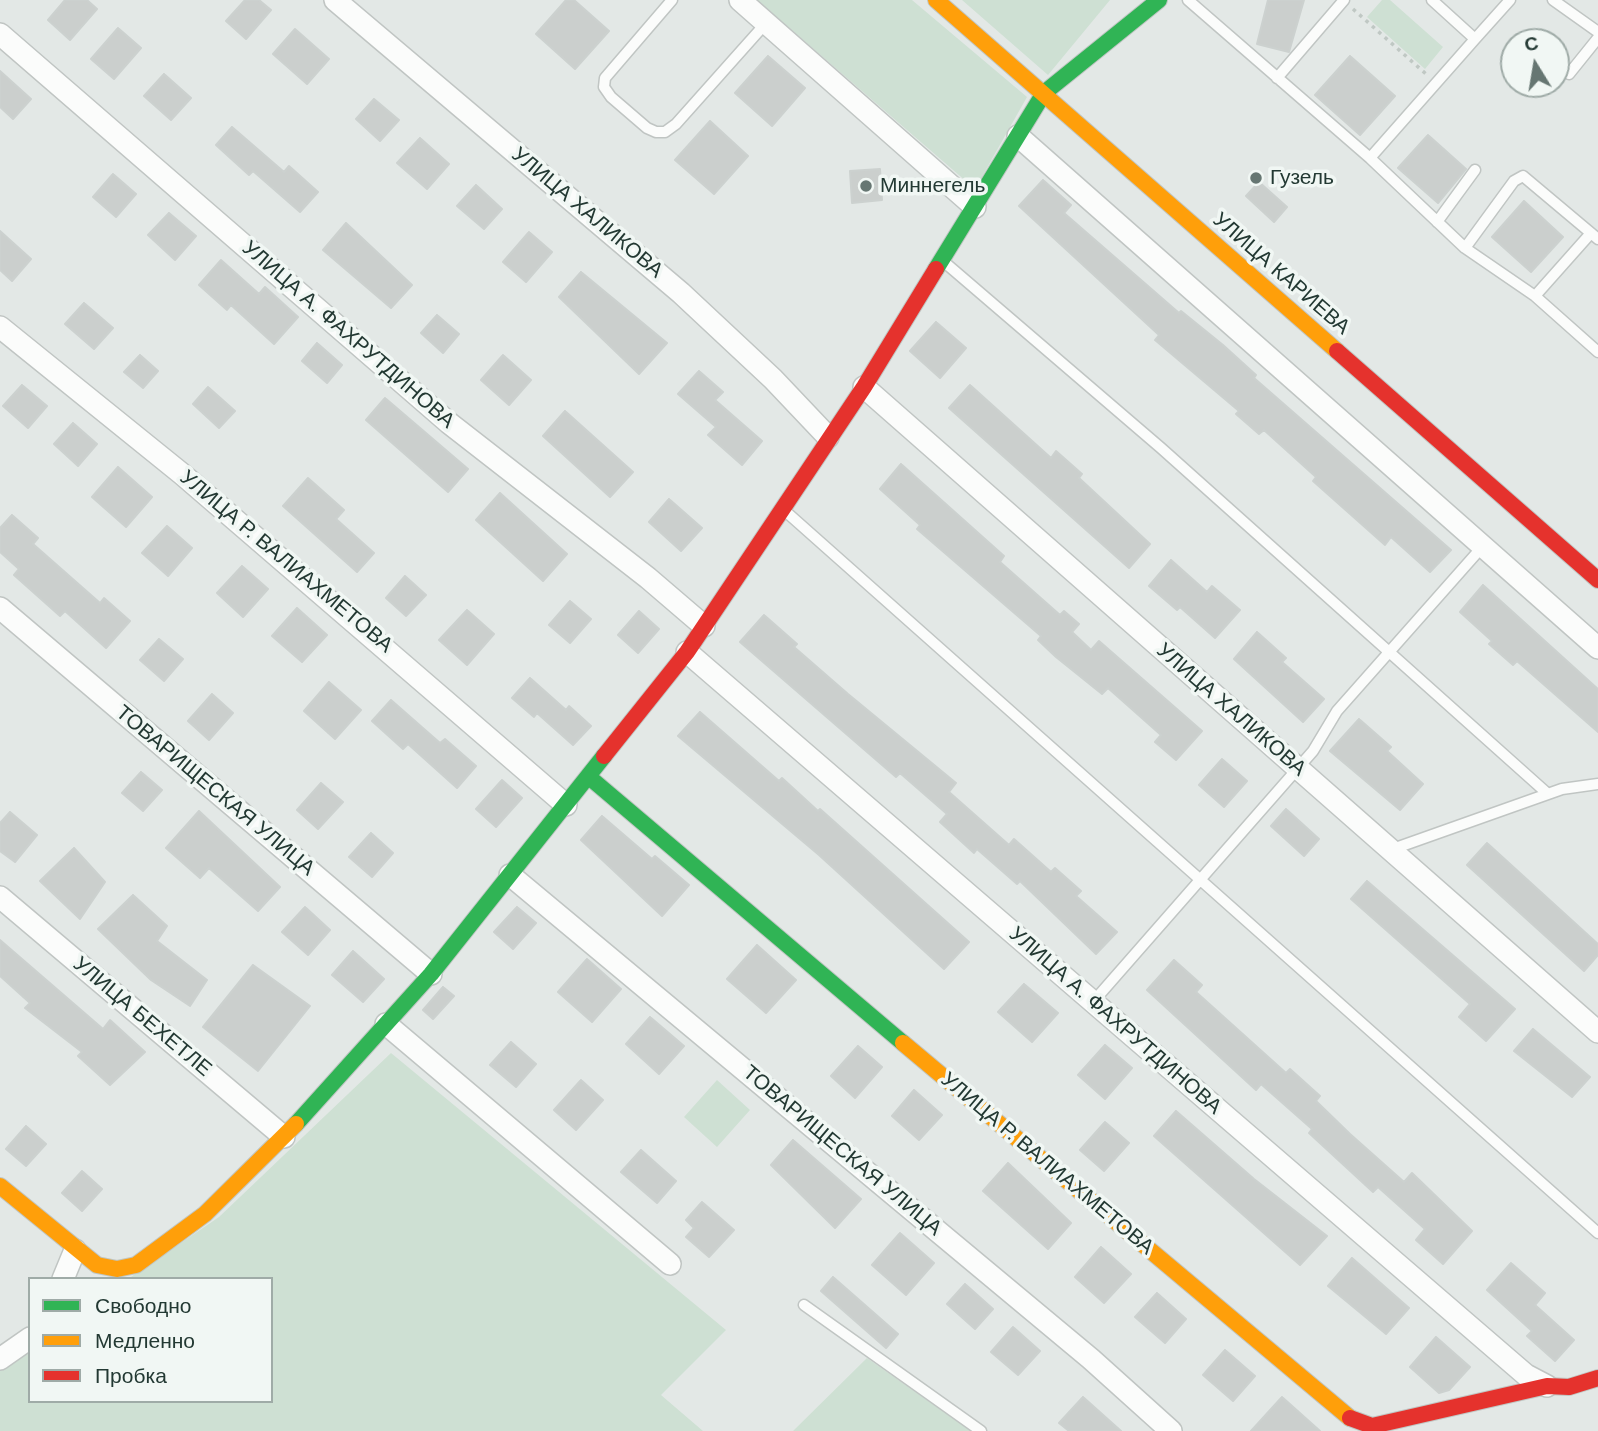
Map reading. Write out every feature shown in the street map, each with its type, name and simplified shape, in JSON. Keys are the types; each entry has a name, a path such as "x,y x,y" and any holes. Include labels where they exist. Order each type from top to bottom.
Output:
{"street":[{"name":"УЛИЦА ХАЛИКОВА","path":"335,0 681,293 773,379 828,437"},
{"path":"740,0 975,206"},
{"name":"УЛИЦА КАРИЕВА","path":"936,0 1598,580"},
{"path":"0,1186 75,1250 97,1265 117,1269 136,1265 205,1214 284,1137 431,974 687,652 828,437 864,387 1044,93 1157,1"},
{"name":"УЛИЦА А. ФАХРУТДИНОВА","path":"0,34 449,423 648,578 704,626"},
{"path":"1018,136 1598,648"},
{"name":"УЛИЦА Р. ВАЛИАХМЕТОВА","path":"0,327 182,474 566,805"},
{"name":"УЛИЦА ХАЛИКОВА","path":"864,387 1598,1032"},
{"name":"ТОВАРИЩЕСКАЯ УЛИЦА","path":"0,608 431,974"},
{"name":"УЛИЦА А. ФАХРУТДИНОВА","path":"687,652 1526,1375 1547,1386"},
{"name":"УЛИЦА Р. ВАЛИАХМЕТОВА","path":"589,777 1345,1416 1372,1426 1547,1386 1569,1387 1598,1378"},
{"name":"ТОВАРИЩЕСКАЯ УЛИЦА","path":"510,876 1091,1359 1171,1431"},
{"name":"УЛИЦА БЕХЕТЛЕ","path":"0,897 284,1137"},
{"path":"386,1024 670,1264"},
{"path":"64,1277 75,1250"},
{"path":"0,1359 28,1339"}],"lane":[{"path":"672,0 605,78 604,87 611,97 656,132 665,132 676,124 766,23"},
{"path":"1188,0 1370,158 1465,248 1535,296 1598,352"},
{"path":"1432,0 1475,39"},
{"path":"1370,158 1510,0"},
{"path":"1553,0 1598,33"},
{"path":"1278,78 1344,1"},
{"path":"1570,73 1598,38"},
{"path":"1437,222 1475,170"},
{"path":"1465,248 1514,181 1523,176 1594,236 1535,296"},
{"path":"941,259 1182,467 1548,794"},
{"path":"781,508 1598,1233"},
{"path":"1093,1002 1313,751 1337,711 1483,546"},
{"path":"1390,850 1548,794 1598,784"},
{"path":"804,1305 981,1431"}],"path":[{"path":"1344,1 1436,83"}],"green space":[{"path":"757,0 912,0 1027,97 975,189"},
{"path":"962,0 1110,0 1048,75"},
{"path":"1382,0 1390,0 1443,47 1425,69 1367,17"},
{"path":"391,1053 726,1330 661,1395 703,1431 0,1431 0,1367 28,1347 28,1403 273,1403 273,1277 131,1277 219,1217"},
{"path":"717,1080 750,1110 717,1147 684,1117"},
{"path":"867,1358 971,1431 793,1431"}],"building":[{"path":"65,0 87,0 97,9 70,40 48,20"},
{"path":"245,0 259,0 271,10 246,39 226,21"},
{"path":"566,0 574,0 609,31 575,69 536,34"},
{"path":"1268,0 1304,0 1289,52 1257,44"},
{"path":"118,28 141,48 114,79 91,59"},
{"path":"295,29 329,59 307,84 273,54"},
{"path":"768,56 805,88 772,126 735,93"},
{"path":"1350,56 1395,96 1360,135 1315,95"},
{"path":"0,71 31,99 13,119 0,107"},
{"path":"164,74 191,98 171,120 144,96"},
{"path":"374,99 399,120 380,141 356,119"},
{"path":"710,121 748,156 714,194 675,160"},
{"path":"232,127 284,172 289,166 318,192 300,212 253,171 249,175 216,145"},
{"path":"1428,135 1466,169 1438,203 1398,168"},
{"path":"420,138 449,164 427,189 397,163"},
{"name":"Миннегель","path":"880,169 882,200 852,203 850,171"},
{"path":"113,174 136,194 116,217 93,197"},
{"path":"1043,180 1071,205 1064,213 1179,313 1181,311 1223,345 1256,375 1254,378 1451,550 1430,572 1391,537 1385,545 1313,481 1316,477 1264,430 1259,434 1236,414 1239,411 1155,340 1159,335 1019,206"},
{"path":"1259,182 1287,207 1274,222 1246,196"},
{"path":"476,185 502,209 484,229 457,206"},
{"path":"1524,201 1563,237 1531,272 1492,237"},
{"path":"169,213 196,236 175,260 148,235"},
{"path":"346,223 412,285 391,308 323,250"},
{"path":"0,231 31,259 12,281 0,270"},
{"path":"529,232 552,252 526,282 503,262"},
{"path":"221,260 259,294 265,287 298,317 274,344 231,305 227,310 199,285"},
{"path":"581,272 667,343 639,374 559,297"},
{"path":"84,303 113,328 94,349 65,324"},
{"path":"437,315 459,334 443,353 421,333"},
{"path":"936,322 966,348 940,378 910,351"},
{"path":"317,343 342,365 327,383 302,361"},
{"path":"140,355 158,371 143,388 124,372"},
{"path":"503,355 531,380 509,405 481,380"},
{"path":"699,371 723,392 715,400 762,441 742,465 708,435 716,427 678,394"},
{"path":"22,385 47,406 28,428 3,406"},
{"path":"970,385 1051,458 1056,451 1082,474 1079,478 1150,544 1129,568 949,408"},
{"path":"208,387 235,411 219,428 193,404"},
{"path":"385,398 468,469 448,492 366,420"},
{"path":"565,411 633,472 610,497 543,436"},
{"path":"73,423 97,444 78,466 54,444"},
{"path":"901,464 1004,556 1000,562 1060,615 1064,611 1079,624 1072,632 1091,650 1099,641 1202,731 1176,760 1155,742 1161,735 1108,688 1102,694 1056,657 1038,640 1041,636 917,529 920,525 880,489"},
{"path":"118,467 152,497 126,527 92,497"},
{"path":"308,478 344,510 336,519 374,553 357,572 283,506"},
{"path":"500,493 567,554 543,581 476,520"},
{"path":"669,499 702,528 681,551 649,522"},
{"path":"12,515 38,538 33,544 100,603 104,598 130,621 106,648 65,611 60,616 14,575 19,569 0,552 0,528"},
{"path":"167,526 192,548 168,576 142,553"},
{"path":"1171,560 1207,592 1212,586 1240,610 1215,638 1180,607 1177,610 1149,586"},
{"path":"242,566 268,589 243,617 217,593"},
{"path":"405,576 426,595 406,616 386,598"},
{"path":"1483,585 1598,689 1598,732 1517,661 1513,665 1489,644 1492,641 1460,612"},
{"path":"570,601 591,619 570,643 549,625"},
{"path":"297,608 327,635 302,662 272,636"},
{"path":"467,610 494,634 467,665 439,640"},
{"path":"639,611 659,629 638,653 618,635"},
{"path":"764,615 797,644 794,647 956,783 949,792 1009,845 1014,839 1051,872 1055,868 1081,891 1076,896 1117,932 1096,954 1020,881 1017,884 977,849 974,853 940,822 947,814 900,773 896,777 740,642"},
{"path":"1257,632 1286,658 1282,662 1324,699 1303,722 1234,659"},
{"path":"159,639 183,659 164,681 140,660"},
{"path":"530,678 566,710 569,706 591,726 573,745 537,713 534,717 512,698"},
{"path":"329,682 361,710 335,739 304,711"},
{"path":"212,694 233,713 209,740 188,721"},
{"path":"391,700 440,743 445,739 476,766 457,788 408,744 403,749 372,721"},
{"path":"700,712 779,781 782,778 818,811 820,809 969,942 944,969 819,855 678,736"},
{"path":"1359,719 1391,747 1387,751 1423,784 1400,810 1330,751"},
{"path":"1222,759 1247,781 1224,807 1199,785"},
{"path":"141,772 162,790 143,811 122,793"},
{"path":"502,780 522,798 496,827 476,809"},
{"path":"321,783 343,802 318,829 297,810"},
{"path":"1286,809 1319,839 1304,856 1271,826"},
{"path":"199,811 280,887 258,911 209,868 200,878 166,848"},
{"path":"10,812 37,835 15,862 0,851 0,823"},
{"path":"602,816 652,859 655,856 689,885 662,916 581,840"},
{"path":"371,833 393,853 372,877 349,857"},
{"path":"1487,843 1598,944 1598,955 1584,971 1467,865"},
{"path":"74,848 105,882 80,919 40,881"},
{"path":"1367,881 1515,1009 1486,1041 1459,1017 1470,1004 1351,899"},
{"path":"133,895 167,926 157,941 207,980 190,1006 151,980 98,929"},
{"path":"305,907 330,930 308,955 282,932"},
{"path":"517,907 536,923 513,949 494,932"},
{"path":"0,940 103,1029 110,1020 145,1052 110,1085 78,1056 82,1052 25,1008 30,1003 0,976"},
{"path":"757,945 796,980 766,1013 727,979"},
{"path":"353,951 384,979 363,1002 332,975"},
{"path":"587,959 621,989 592,1022 558,992"},
{"path":"1174,960 1202,985 1196,992 1286,1073 1290,1069 1320,1096 1316,1101 1350,1134 1404,1182 1412,1173 1472,1231 1443,1264 1416,1240 1425,1229 1378,1187 1373,1192 1309,1133 1312,1129 1261,1084 1256,1090 1147,990"},
{"path":"253,965 310,1006 258,1071 203,1027"},
{"path":"1024,984 1058,1013 1032,1042 998,1012"},
{"path":"443,987 454,996 433,1019 423,1010"},
{"path":"650,1017 684,1046 659,1074 626,1044"},
{"path":"1533,1029 1590,1077 1572,1097 1514,1051"},
{"path":"511,1042 536,1064 516,1087 490,1065"},
{"path":"1105,1045 1132,1068 1105,1099 1078,1075"},
{"path":"858,1046 882,1067 855,1098 831,1076"},
{"path":"581,1080 603,1100 576,1130 554,1110"},
{"path":"914,1090 942,1115 919,1140 892,1116"},
{"path":"1176,1111 1254,1179 1327,1236 1300,1265 1154,1136"},
{"path":"1105,1122 1129,1143 1104,1171 1080,1150"},
{"path":"26,1126 46,1144 26,1166 6,1149"},
{"path":"793,1140 861,1199 835,1228 771,1165"},
{"path":"641,1150 676,1181 657,1203 621,1172"},
{"path":"1008,1163 1071,1223 1048,1249 983,1191"},
{"path":"82,1171 102,1189 82,1211 62,1193"},
{"path":"702,1202 734,1230 709,1257 686,1237 694,1228 686,1220"},
{"path":"900,1233 934,1263 906,1295 872,1265"},
{"path":"1101,1247 1131,1274 1104,1303 1075,1277"},
{"path":"1352,1258 1409,1308 1386,1334 1328,1286"},
{"path":"1511,1263 1545,1293 1535,1305 1574,1340 1555,1361 1527,1336 1532,1331 1487,1290"},
{"path":"833,1277 898,1334 886,1348 821,1291"},
{"path":"965,1284 993,1309 975,1329 947,1304"},
{"path":"1157,1293 1186,1319 1165,1343 1135,1317"},
{"path":"1013,1327 1040,1351 1018,1375 991,1352"},
{"path":"1436,1337 1470,1367 1449,1390 1439,1393 1410,1367"},
{"path":"1225,1350 1255,1376 1233,1401 1203,1375"},
{"path":"1083,1397 1121,1431 1069,1431 1059,1423"},
{"path":"1282,1397 1320,1431 1251,1431"}],"traffic: fast":[{"path":"936,269 1044,93 1159,0"},
{"path":"296,1124 431,974 604,756"},
{"path":"589,777 903,1043"}],"traffic: slow":[{"path":"936,0 1337,351"},
{"path":"903,1043 1350,1418"},
{"path":"0,1186 97,1265 117,1269 136,1265 205,1214 296,1124"}],"traffic: jam":[{"path":"604,756 687,652 864,387 936,269"},
{"path":"1337,351 1598,580"},
{"path":"1350,1418 1372,1426 1547,1386 1569,1387 1598,1378"}],"place":[{"name":"Гузель","path":"1256,178"},
{"name":"Миннегель","path":"866,186"}]}
